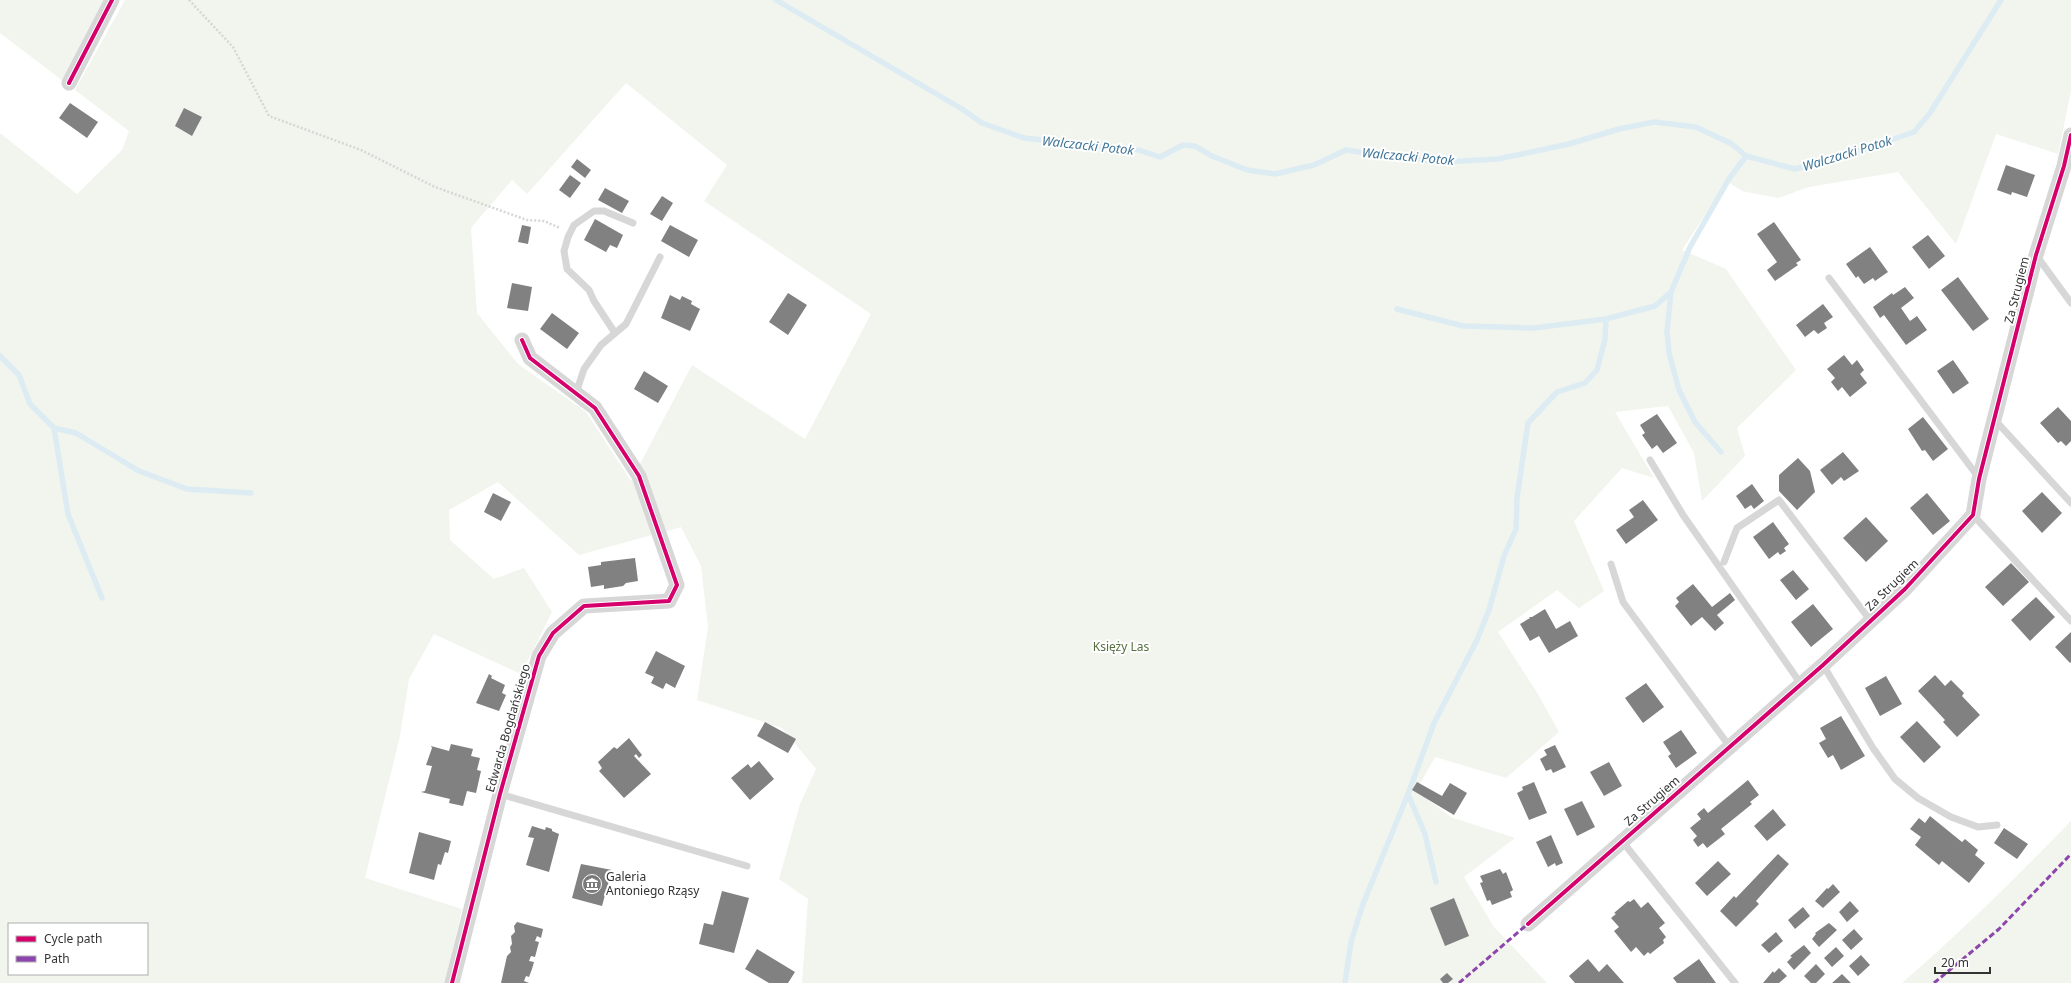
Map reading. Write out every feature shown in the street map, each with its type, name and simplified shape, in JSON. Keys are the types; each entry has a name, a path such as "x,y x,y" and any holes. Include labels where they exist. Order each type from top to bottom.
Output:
{"street":[{"path":"69,82 112,0"},
{"name":"Za Strugiem","path":"1528,924 1823,665 1905,589 1973,515 1979,478 2036,255 2064,166 2071,135"},
{"name":"Edwarda Bogdańskiego","path":"452,983 500,794 539,656 553,632 584,606 669,601 677,585 639,476 595,408 530,358 522,340"}],"lane":[{"path":"615,333 594,301 589,290 567,269 564,252 570,232 574,225 594,211 604,210 633,222"},
{"path":"2036,255 2071,302"},
{"path":"576,393 584,369 601,345 626,324 660,257"},
{"path":"1829,278 1979,478"},
{"path":"1994,419 2071,503"},
{"path":"1650,460 1683,515 1801,684"},
{"path":"1724,562 1737,528 1779,500 1870,620"},
{"path":"1973,515 2071,621"},
{"path":"1611,564 1623,602 1730,747"},
{"path":"1823,665 1873,748 1895,779 1918,798 1951,817 1978,827 1997,825"},
{"path":"500,794 747,866"},
{"path":"1622,841 1735,983"}],"path":[{"path":"189,0 233,47 269,116 361,150 435,187 527,220 544,221 570,232"}],"green space":[{"path":"0,0 106,0 63,81 0,33"},
{"name":"Księży Las","path":"125,0 2071,0 2071,91 2058,154 1996,134 1956,244 1898,172 1809,187 1778,198 1742,191 1727,181 1682,250 1726,269 1796,370 1737,428 1745,456 1702,501 1694,453 1668,406 1615,412 1654,478 1622,468 1574,521 1604,591 1579,608 1557,590 1498,632 1538,694 1559,732 1506,778 1435,757 1416,791 1451,817 1515,838 1464,877 1494,927 1547,983 802,983 808,899 779,879 800,804 816,769 782,728 697,700 708,627 701,566 681,527 579,555 498,482 449,510 450,540 494,579 524,568 552,612 521,674 434,634 409,679 400,736 365,878 462,909 445,983 0,983 0,133 77,194 122,150 129,131 75,90","holes":["626,83 727,165 704,201 871,314 805,439 692,365 631,481 586,412 518,364 477,313 471,228 512,180 527,194"]},
{"path":"2071,821 2071,983 1902,983 1988,904"}],"building":[{"path":"70,103 98,122 87,138 59,118"},
{"path":"184,108 202,117 192,136 175,126"},
{"path":"577,159 591,170 585,178 571,167"},
{"path":"2006,165 2035,175 2027,197 2012,192 2011,195 1997,190"},
{"path":"570,175 581,183 570,198 559,190"},
{"path":"605,188 629,201 622,213 598,200"},
{"path":"662,196 673,203 662,221 650,214"},
{"path":"595,219 623,235 617,248 610,245 606,252 584,240"},
{"path":"1774,222 1801,260 1796,263 1798,265 1775,281 1767,270 1777,262 1757,234"},
{"path":"522,225 531,227 528,244 518,242"},
{"path":"670,225 698,240 689,257 661,241"},
{"path":"1928,235 1945,256 1929,269 1912,247"},
{"path":"1870,247 1888,272 1875,281 1873,278 1864,284 1858,276 1856,278 1846,264"},
{"path":"1958,277 1989,319 1973,331 1941,290"},
{"path":"512,283 532,287 528,311 507,308"},
{"path":"1905,287 1914,298 1901,308 1910,321 1917,316 1927,330 1906,345 1884,315 1880,318 1873,307 1892,293 1893,295"},
{"path":"788,293 807,305 788,335 769,322"},
{"path":"670,295 680,300 682,296 692,301 691,304 700,309 690,331 661,318"},
{"path":"1823,304 1833,317 1824,323 1827,328 1818,334 1814,330 1805,337 1796,325"},
{"path":"552,313 579,333 567,349 540,329"},
{"path":"1844,355 1852,365 1857,360 1864,370 1860,374 1867,383 1850,397 1842,387 1838,391 1831,382 1835,378 1827,369"},
{"path":"1953,360 1969,383 1953,394 1937,371"},
{"path":"644,371 668,386 658,403 634,389"},
{"path":"2058,407 2071,421 2071,441 2066,446 2061,441 2058,443 2040,423"},
{"path":"1657,414 1677,443 1663,453 1657,445 1652,449 1642,435 1645,433 1640,425"},
{"path":"1923,417 1948,449 1933,461 1925,450 1922,451 1908,429"},
{"path":"1843,452 1859,471 1844,481 1841,477 1832,485 1820,470"},
{"path":"1798,458 1810,471 1815,492 1797,510 1779,491 1779,475"},
{"path":"1752,484 1764,501 1754,509 1751,505 1745,509 1736,496"},
{"path":"2042,492 2062,513 2042,533 2022,511"},
{"path":"493,493 511,502 501,521 484,512"},
{"path":"1927,493 1950,521 1933,535 1910,508"},
{"path":"1643,500 1658,520 1626,544 1616,530 1634,517 1629,510"},
{"path":"1866,517 1888,541 1866,562 1843,538"},
{"path":"1773,522 1789,544 1784,548 1786,551 1780,555 1778,552 1769,559 1753,537"},
{"path":"635,558 638,581 626,583 623,586 604,589 604,585 591,587 588,567 601,565 601,562"},
{"path":"2011,563 2029,582 2003,606 1985,587"},
{"path":"1793,570 1809,589 1796,600 1780,580"},
{"path":"1693,584 1712,607 1730,593 1735,600 1717,615 1724,623 1715,631 1702,617 1691,626 1675,606 1679,602 1676,598"},
{"path":"2036,597 2055,617 2030,641 2011,620"},
{"path":"1813,604 1833,629 1811,647 1791,622"},
{"path":"1545,609 1556,629 1570,621 1578,636 1549,653 1539,636 1530,641 1520,624 1530,618 1529,617 1532,617"},
{"path":"2071,632 2071,662 2070,663 2055,647"},
{"path":"656,651 685,666 675,688 666,683 663,689 651,683 654,677 645,673"},
{"path":"489,674 492,676 491,678 505,685 502,693 506,695 499,711 476,703"},
{"path":"1935,675 1945,686 1951,680 1964,693 1962,696 1980,715 1957,737 1943,722 1945,720 1918,691"},
{"path":"1886,676 1902,704 1880,716 1865,688"},
{"path":"1646,683 1664,707 1643,723 1625,698"},
{"path":"1841,716 1865,756 1841,770 1833,755 1828,758 1819,743 1826,739 1820,728"},
{"path":"1917,721 1941,747 1924,763 1900,737"},
{"path":"765,722 796,739 788,753 757,736"},
{"path":"1681,730 1697,753 1676,768 1668,756 1671,754 1663,742"},
{"path":"629,738 642,755 639,758 636,754 634,756 651,774 624,798 599,771 602,768 598,762 614,747 617,749"},
{"path":"451,744 473,749 471,756 480,758 477,770 481,771 476,793 467,791 463,806 449,803 450,799 421,792 425,791 432,766 426,765 432,748 431,746 449,751"},
{"path":"1555,745 1566,767 1553,773 1551,769 1546,771 1540,759 1547,755 1544,750"},
{"path":"759,761 774,779 750,800 731,778 748,764 751,768"},
{"path":"1609,762 1622,786 1604,796 1590,772"},
{"path":"1748,780 1759,795 1750,802 1752,804 1721,829 1725,834 1707,848 1703,843 1698,847 1693,840 1697,836 1690,828 1701,819 1697,814 1704,808 1708,813"},
{"path":"1417,782 1442,796 1450,783 1467,793 1454,815 1412,790"},
{"path":"1534,782 1547,813 1529,820 1517,793 1523,790 1522,787"},
{"path":"1582,801 1595,827 1577,836 1564,809"},
{"path":"1773,809 1786,825 1767,841 1754,826"},
{"path":"1930,816 1962,842 1965,839 1978,850 1975,855 1985,863 1969,883 1942,861 1939,865 1915,845 1921,837 1910,829 1919,818 1925,823"},
{"path":"532,826 545,830 546,827 559,834 549,872 526,865 534,838 528,837"},
{"path":"2004,828 2028,844 2017,859 1994,843"},
{"path":"419,832 451,841 448,853 445,852 441,865 438,864 434,880 409,873"},
{"path":"1551,835 1563,863 1556,866 1555,863 1548,867 1536,842"},
{"path":"1778,854 1789,864 1756,901 1759,904 1736,927 1720,911 1734,896 1736,898"},
{"path":"1718,861 1731,874 1707,896 1695,883"},
{"name":"Galeria Antoniego Rząsy","path":"581,864 612,870 602,906 572,898"},
{"path":"1500,869 1503,874 1506,872 1513,890 1510,892 1512,897 1492,905 1490,900 1487,901 1480,883 1483,882 1480,876"},
{"path":"1833,884 1840,892 1823,908 1815,901 1827,888 1828,889"},
{"path":"722,891 749,898 734,953 699,944 704,923 713,925"},
{"path":"1454,898 1469,936 1445,946 1430,908"},
{"path":"1634,899 1641,908 1648,902 1665,923 1659,928 1666,937 1663,940 1664,943 1650,954 1648,952 1644,956 1636,947 1631,952 1614,931 1619,927 1611,918 1616,914 1614,913 1628,901 1630,902"},
{"path":"1850,901 1859,911 1847,922 1839,912"},
{"path":"1803,907 1810,916 1795,929 1788,920"},
{"path":"517,922 543,929 541,938 537,936 535,941 539,942 535,957 531,956 529,961 534,962 529,977 526,976 524,981 529,983 501,983 507,956 511,952 511,936 515,932 514,926"},
{"path":"1829,923 1837,930 1819,947 1812,939 1816,934 1815,933"},
{"path":"1854,929 1863,939 1851,950 1842,940"},
{"path":"1776,932 1783,941 1769,953 1761,945"},
{"path":"1804,945 1811,953 1794,970 1787,962 1792,957 1790,956"},
{"path":"1836,947 1844,956 1832,967 1824,958"},
{"path":"757,949 795,972 788,983 769,983 745,969"},
{"path":"1861,955 1870,965 1858,976 1849,966"},
{"path":"1588,959 1599,972 1607,964 1624,983 1575,983 1569,976"},
{"path":"1699,959 1716,983 1677,983 1673,978"},
{"path":"1816,964 1825,974 1816,983 1811,983 1804,976"},
{"path":"1779,968 1787,976 1779,983 1763,983 1773,971 1774,973"},
{"path":"1447,973 1453,979 1448,983 1443,983 1440,979"},
{"path":"1842,974 1851,983 1832,983"}],"waterway":[{"name":"Walczacki Potok","path":"776,0 962,109 982,123 1024,138 1114,148 1132,148 1160,157 1183,145 1195,146 1212,156 1247,170 1275,174 1314,165 1346,150 1392,157 1442,162 1498,159 1569,144 1619,129 1654,122 1696,127 1732,144 1746,156 1795,169 1841,157 1914,132 1930,113 2001,0"},
{"path":"1345,983 1351,942 1363,904 1408,794 1434,723 1477,640 1489,610 1504,556 1516,529 1517,498 1528,423 1557,392 1585,383 1597,370 1605,339 1606,319 1655,306 1671,292 1690,247 1729,179 1746,156"},
{"path":"1671,292 1667,331 1669,353 1679,390 1695,422 1721,452"},
{"path":"1397,309 1463,326 1534,328 1606,319"},
{"path":"0,356 19,375 30,404 54,428 68,514 102,598"},
{"path":"54,428 76,433 139,471 187,489 251,493"},
{"path":"1408,794 1425,834 1436,882"}],"marked path":[{"path":"1934,983 1999,929 2071,854"},
{"path":"1459,983 1530,922"}],"cycle path":[{"path":"69,83 112,0"},
{"path":"1528,924 1823,665 1905,589 1973,515 1979,479 2036,255 2064,166 2071,135"},
{"path":"452,983 500,794 539,656 553,633 584,606 669,601 677,585 639,476 595,408 530,358 522,340"}],"place":[{"name":"Galeria Antoniego Rząsy","path":"592,884"}]}
